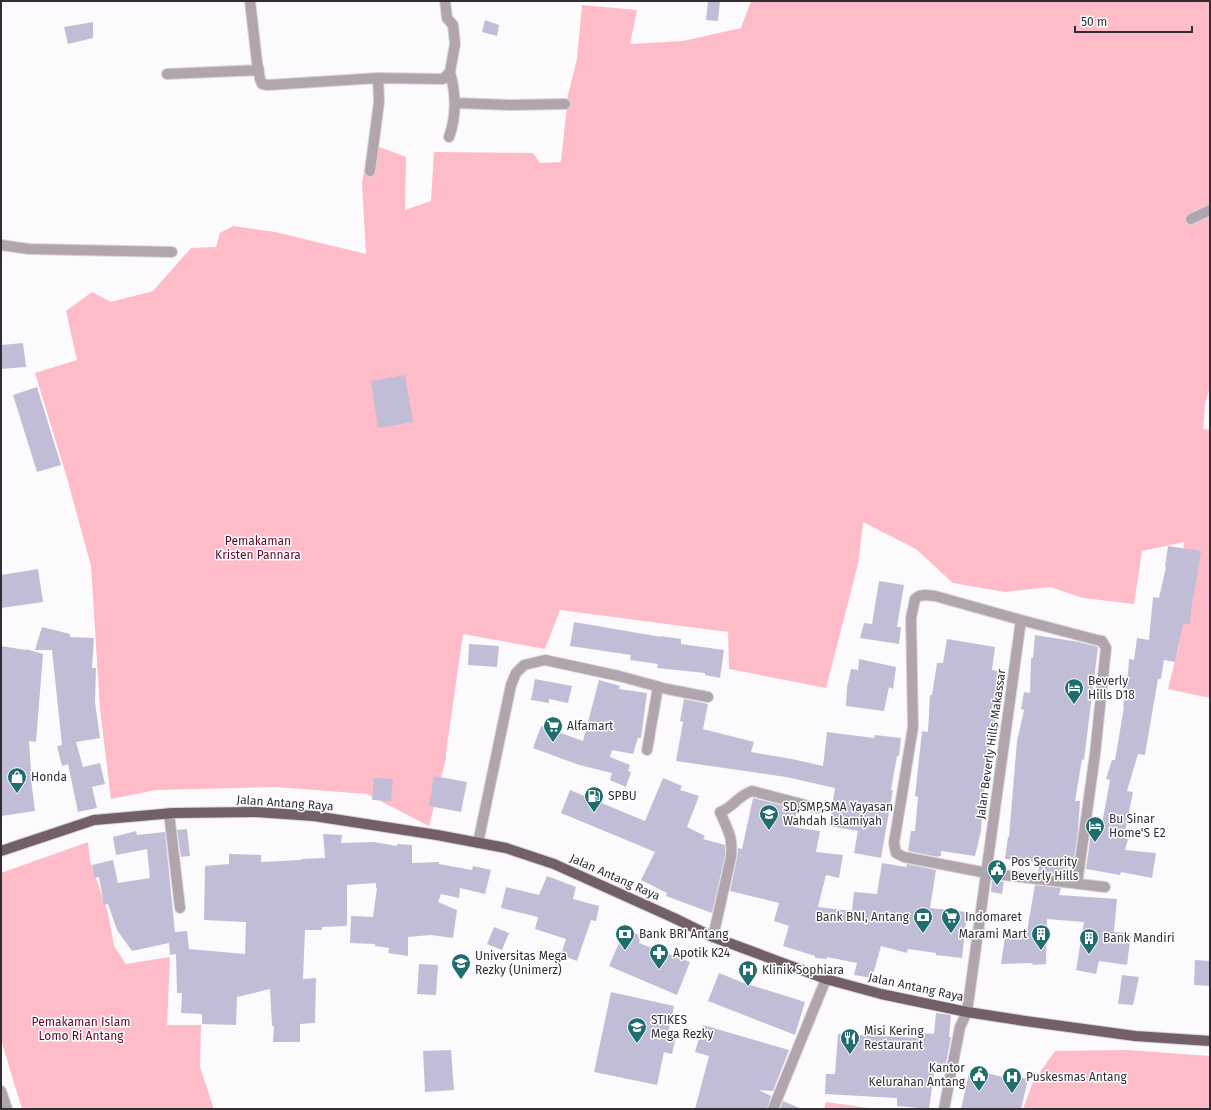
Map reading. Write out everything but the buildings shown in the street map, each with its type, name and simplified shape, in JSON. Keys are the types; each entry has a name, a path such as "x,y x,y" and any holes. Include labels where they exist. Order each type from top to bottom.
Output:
{"main road":[{"name":"Jalan Antang Raya","path":"1,851 94,820 169,813 256,812 314,816 437,835 506,848 554,864 713,937 826,980 881,994 967,1012 1025,1022 1136,1036 1210,1041"}],"street":[{"path":"250,1 262,84 268,85 378,78 443,79 450,72"},
{"path":"445,1 447,18 453,25 455,44 450,72 454,85 456,103 453,127 449,137"},
{"path":"167,74 259,70"},
{"path":"370,171 379,102 378,78"},
{"path":"456,103 511,105 565,104"},
{"path":"1191,219 1210,210"},
{"path":"1,245 29,249 172,252"},
{"path":"1077,884 1095,754 1106,648 1102,641 935,596 920,596 915,599 911,618 913,727 894,843 895,851 904,856 987,872 1077,884 1105,887"},
{"name":"Jalan Beverly Hills Makassar","path":"944,1109 960,1026 967,1012 1021,620"},
{"path":"478,843 511,685 516,673 524,665 544,660 619,676 658,687 708,697"},
{"path":"647,750 658,687"},
{"path":"713,937 731,857 732,846 731,836 720,812 725,810 743,795 752,791 818,808"},
{"path":"169,813 180,908"},
{"path":"773,1109 826,980"},
{"path":"1,1091 7,1109"}],"green space":[{"name":"Pemakaman Kristen Pannara","path":"751,1 1210,1 1210,387 1205,404 1203,429 1210,430 1210,698 1168,689 1179,645 1174,633 1184,542 1142,551 1134,604 1083,598 1050,587 1005,592 953,583 916,549 863,522 858,564 826,688 729,669 728,632 560,610 545,649 463,634 446,758 429,826 367,794 276,787 156,790 111,799 100,709 91,566 67,478 35,373 77,360 66,311 92,292 111,302 153,291 191,248 216,247 220,233 233,226 275,232 366,254 362,183 369,143 406,157 405,210 431,201 434,152 533,153 540,163 561,162 568,95 577,59 582,5 637,10 630,44 683,41 741,28"},
{"name":"Pemakaman Islam Lomo Ri Antang","path":"88,842 90,861 108,913 114,946 126,964 170,957 167,1025 201,1025 200,1067 214,1109 22,1109 1,1040 1,873"},
{"path":"1127,1050 1210,1056 1210,1109 1023,1109 1033,1082 1055,1051"},
{"path":"826,1102 876,1109 824,1109"}],"place":[{"name":"Beverly Hills D18","path":"1074,705"},
{"name":"Alfamart","path":"553,743"},
{"name":"Honda","path":"17,794"},
{"name":"SPBU","path":"594,813"},
{"name":"SD,SMP,SMA Yayasan Wahdah Islamiyah","path":"769,831"},
{"name":"Bu Sinar Home'S E2","path":"1095,843"},
{"name":"Pos Security Beverly Hills","path":"997,886"},
{"name":"Bank BNI, Antang","path":"923,934"},
{"name":"Indomaret","path":"951,934"},
{"name":"Bank BRI Antang","path":"625,951"},
{"name":"Marami Mart","path":"1041,951"},
{"name":"Bank Mandiri","path":"1089,955"},
{"name":"Apotik K24","path":"659,970"},
{"name":"Universitas Mega Rezky (Unimerz)","path":"461,980"},
{"name":"Klinik Sophiara","path":"748,987"},
{"name":"STIKES Mega Rezky","path":"637,1044"},
{"name":"Misi Kering Restaurant","path":"850,1055"},
{"name":"Kantor Kelurahan Antang","path":"979,1092"},
{"name":"Puskesmas Antang","path":"1012,1094"}]}
